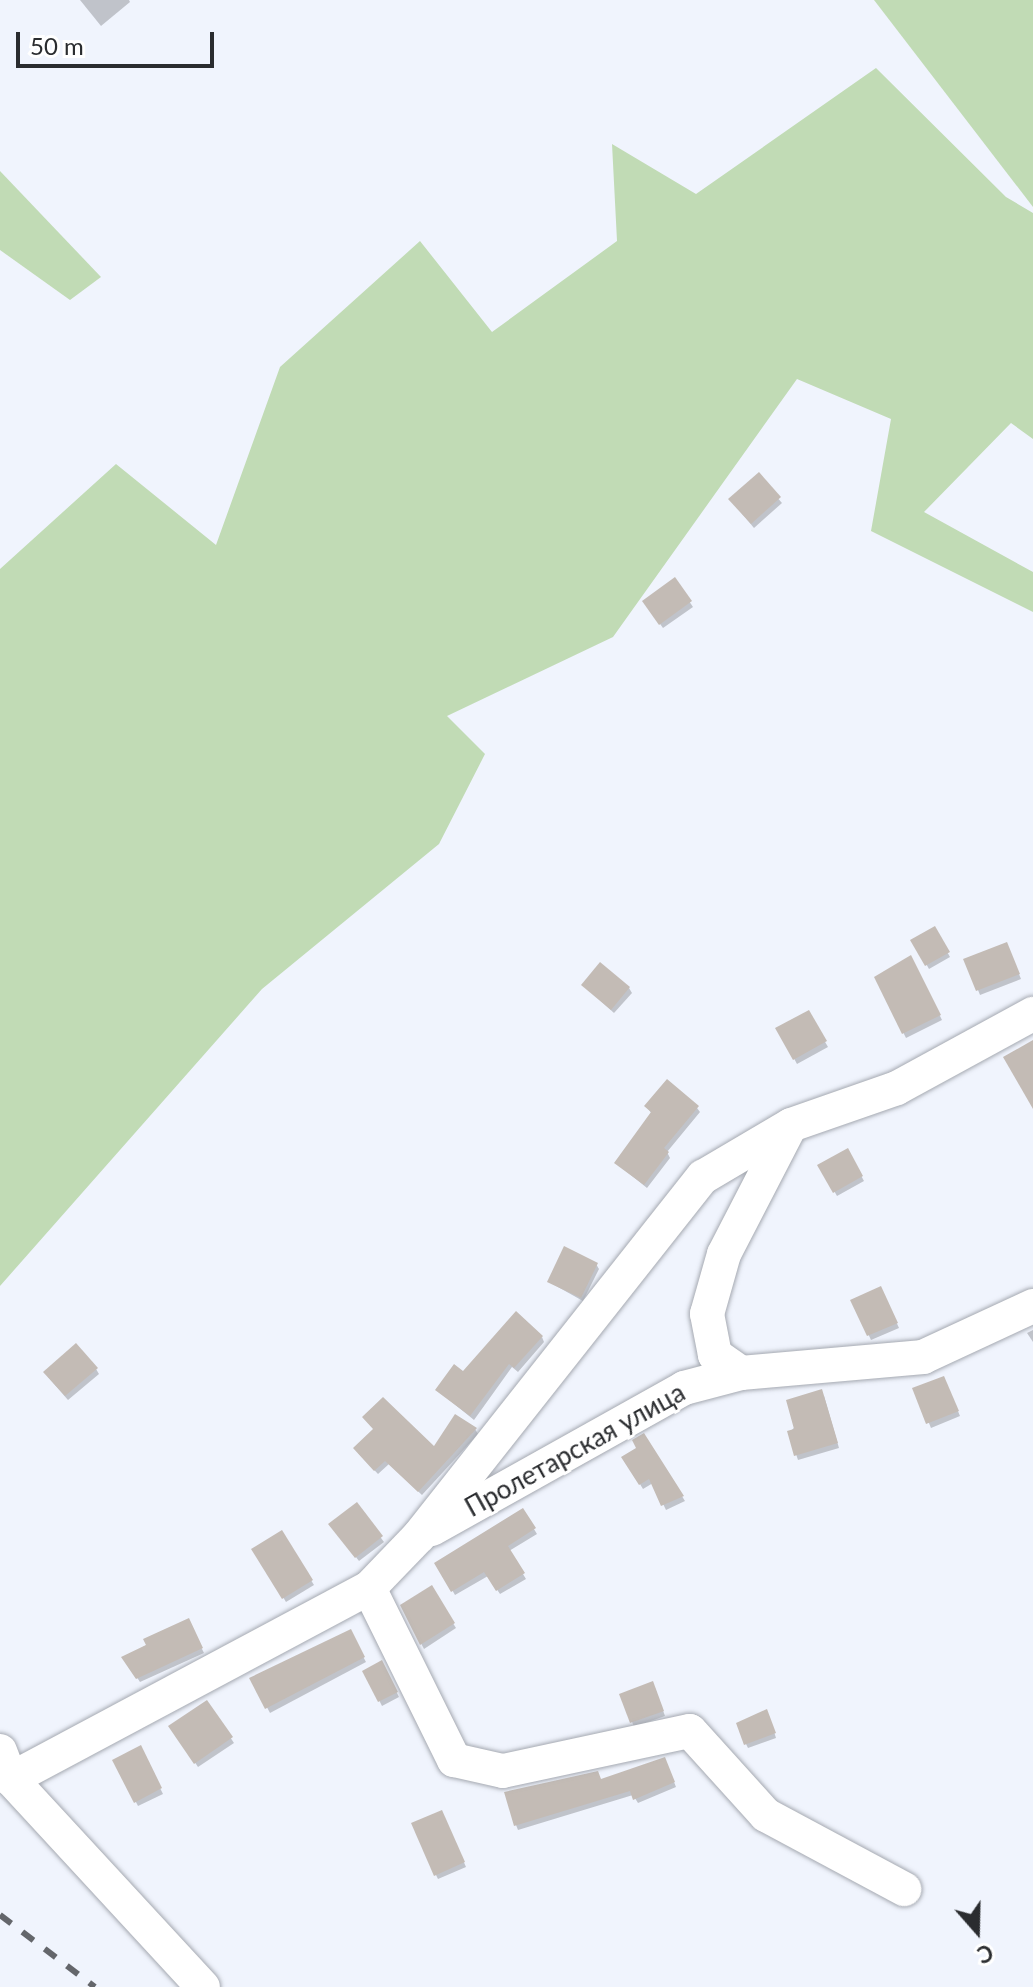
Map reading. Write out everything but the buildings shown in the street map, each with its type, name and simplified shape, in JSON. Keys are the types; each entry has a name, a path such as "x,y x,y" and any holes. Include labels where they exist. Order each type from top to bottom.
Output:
{"street":[{"name":"Пролетарская улица","path":"6,1765 369,1588 419,1536 703,1177 791,1125 897,1088 1033,1014"},
{"path":"741,1373 715,1355 707,1314 724,1254 791,1125"},
{"name":"Пролетарская улица","path":"419,1536 684,1388 741,1373 923,1357 1033,1306"},
{"path":"369,1588 454,1760 503,1771 690,1731 766,1815 904,1889"},
{"path":"6,1765 203,1987"}],"green space":[{"path":"874,0 1033,0 1033,207"},
{"path":"876,68 1006,197 1033,213 1033,439 1011,423 924,512 1033,572 1033,612 871,531 891,419 797,379 613,637 447,716 485,754 439,844 262,989 0,1286 0,569 116,464 216,545 280,367 420,241 492,332 617,241 612,144 696,194"},
{"path":"0,171 101,277 70,300 0,250"}],"railway":[{"path":"0,1915 95,1987"}]}
